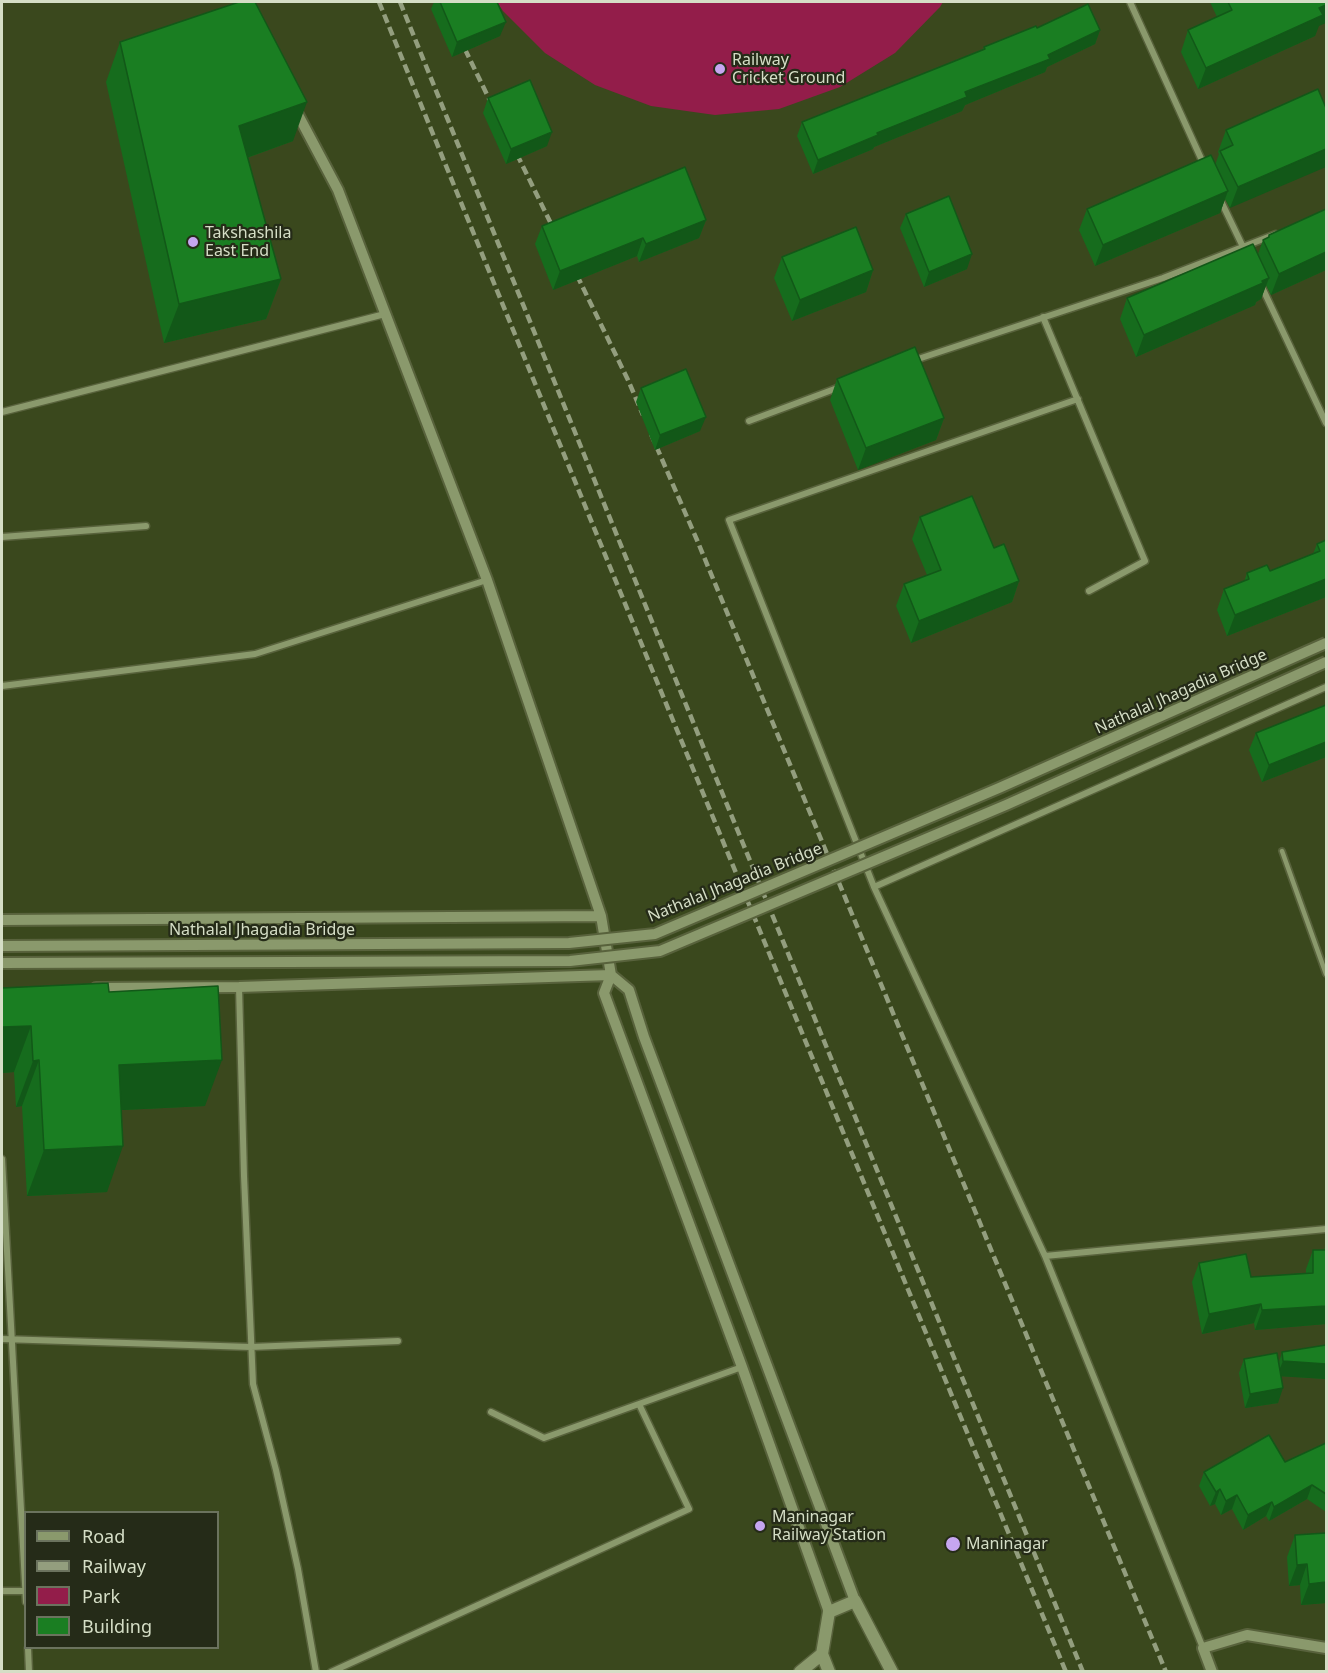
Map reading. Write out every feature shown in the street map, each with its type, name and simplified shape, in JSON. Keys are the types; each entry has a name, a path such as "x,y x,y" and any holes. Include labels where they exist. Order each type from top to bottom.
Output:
{"main road":[{"path":"829,1671 822,1653 829,1612 855,1601 892,1671"},
{"path":"800,1671 822,1653"}],"street":[{"path":"1130,2 1209,176"},
{"path":"288,96 338,190 486,580 601,916 611,975 604,993 742,1367 829,1612"},
{"path":"1218,196 1248,257"},
{"path":"902,364 1163,278 1285,230"},
{"path":"1258,278 1326,423"},
{"path":"2,412 385,314"},
{"path":"1043,317 1145,561 1089,591"},
{"path":"749,421 847,384"},
{"path":"1078,399 729,520 874,887 1045,1256 1212,1671"},
{"path":"2,537 146,526"},
{"path":"2,686 255,654 486,580"},
{"name":"Nathalal Jhagadia Bridge","path":"2,946 569,944 655,934 999,788 1326,643"},
{"name":"Nathalal Jhagadia Bridge","path":"2,963 570,961 660,951 1006,805 1326,662"},
{"path":"874,887 1326,687"},
{"path":"2,920 601,916"},
{"path":"85,988 239,987 611,975 629,990 648,1048 855,1601"},
{"path":"239,987 253,1384 276,1470 298,1569 316,1671"},
{"path":"2,1159 24,1573"},
{"path":"1045,1256 1326,1229"},
{"path":"2,1339 251,1347 398,1341"},
{"path":"491,1412 544,1438 742,1367"},
{"path":"330,1671 689,1509 639,1404"},
{"path":"2,1591 24,1591"},
{"path":"1203,1648 1247,1635 1326,1648"},
{"path":"28,1649 29,1671"}],"lane":[{"path":"1282,851 1326,974"}],"green space":[{"name":"Railway Cricket Ground","path":"497,2 943,2 895,53 840,87 779,109 715,115 651,106 595,85 545,53"}],"building":[{"name":"Takshashila East End","path":"239,2 255,2 307,102 239,126 281,279 179,304 120,42"},
{"path":"440,2 497,2 506,22 457,42"},
{"path":"1228,2 1326,2 1326,5 1319,8 1323,15 1206,68 1188,30 1232,10"},
{"path":"1088,4 1100,30 1048,55 1050,59 965,92 967,97 877,133 878,135 818,160 802,122 985,49 984,47 1036,26 1037,28"},
{"path":"530,80 552,132 511,149 488,98"},
{"path":"1318,89 1326,108 1326,149 1238,187 1220,151 1233,145 1226,130"},
{"path":"1211,155 1228,191 1103,245 1087,209"},
{"path":"685,167 706,220 646,244 643,238 560,271 542,226"},
{"path":"949,196 972,254 929,272 906,214"},
{"path":"1326,209 1326,252 1279,274 1263,240 1269,235"},
{"path":"856,227 873,270 800,300 782,257"},
{"path":"1253,244 1269,278 1262,281 1263,283 1144,335 1127,298"},
{"path":"915,347 944,418 866,448 837,379"},
{"path":"686,369 706,417 660,435 641,388"},
{"path":"972,496 994,548 1004,544 1019,581 919,621 904,584 941,570 920,517"},
{"path":"1326,540 1326,579 1235,615 1224,589 1249,579 1247,573 1267,565 1270,571 1320,551 1317,544"},
{"path":"1326,705 1326,742 1269,765 1256,733"},
{"path":"108,983 109,992 218,986 222,1060 119,1065 123,1146 44,1150 39,1060 33,1061 31,1026 2,1027 2,988"},
{"path":"1313,1250 1326,1250 1326,1306 1262,1310 1261,1304 1209,1314 1199,1263 1246,1254 1251,1277 1313,1273"},
{"path":"1326,1345 1326,1364 1283,1361 1282,1352"},
{"path":"1277,1353 1283,1388 1250,1394 1244,1359"},
{"path":"1269,1435 1285,1462 1326,1443 1326,1494 1312,1485 1274,1507 1272,1502 1248,1515 1237,1495 1226,1501 1220,1489 1216,1492 1204,1472"},
{"path":"1326,1533 1326,1582 1309,1584 1307,1564 1297,1565 1295,1535"}],"railway":[{"path":"379,2 1066,1672"},
{"path":"400,2 1083,1672"},
{"path":"459,37 496,113"},
{"path":"511,142 557,236"},
{"path":"571,263 643,415"},
{"path":"651,434 1166,1672"}],"place":[{"name":"Railway Cricket Ground","path":"720,69"},
{"name":"Takshashila East End","path":"193,242"},
{"name":"Maninagar Railway Station","path":"760,1526"},
{"name":"Maninagar","path":"953,1544"}]}
